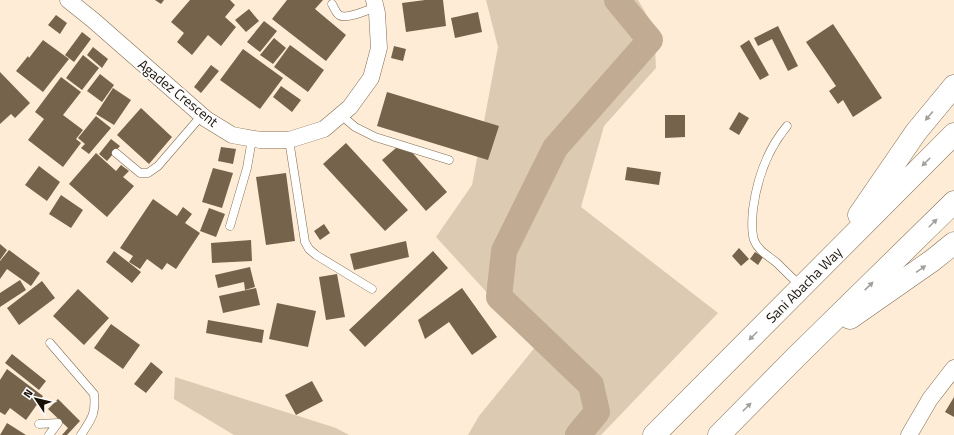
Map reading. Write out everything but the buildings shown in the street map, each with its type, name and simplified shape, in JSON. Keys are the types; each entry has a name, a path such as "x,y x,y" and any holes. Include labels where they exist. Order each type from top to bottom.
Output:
{"highway":[{"path":"830,259 916,132 954,86"},
{"name":"Sani Abacha Way","path":"654,435 954,134"},
{"path":"719,435 954,202"},
{"path":"797,356 934,260 954,243"}],"street":[{"name":"Agadez Crescent","path":"68,0 93,20 202,116 232,135 260,140 289,140 324,128 350,107 371,78 379,48 375,3"},
{"path":"909,435 930,399 954,368"}],"lane":[{"path":"332,4 340,16 345,17 352,16 375,3"},
{"path":"341,115 355,127 375,137 449,160"},
{"path":"116,154 140,173 148,173 158,166 202,116"},
{"path":"787,126 778,137 764,164 756,190 752,221 754,240 762,252 802,287"},
{"path":"230,226 247,168 252,139"},
{"path":"289,140 305,242 309,249 316,255 372,289"},
{"path":"50,343 94,394 94,416 81,435"},
{"path":"39,424 58,423 49,435"}],"shaded area":[{"path":"486,0 638,0 654,27 656,68 604,126 581,207 718,313 601,435 468,435 479,416 536,346 436,237 472,185 498,47"},
{"path":"175,377 336,428 349,435 234,435 174,399"}],"waterway":[{"path":"578,435 597,412 591,385 499,297 504,251 555,148 650,40 617,0"}]}
